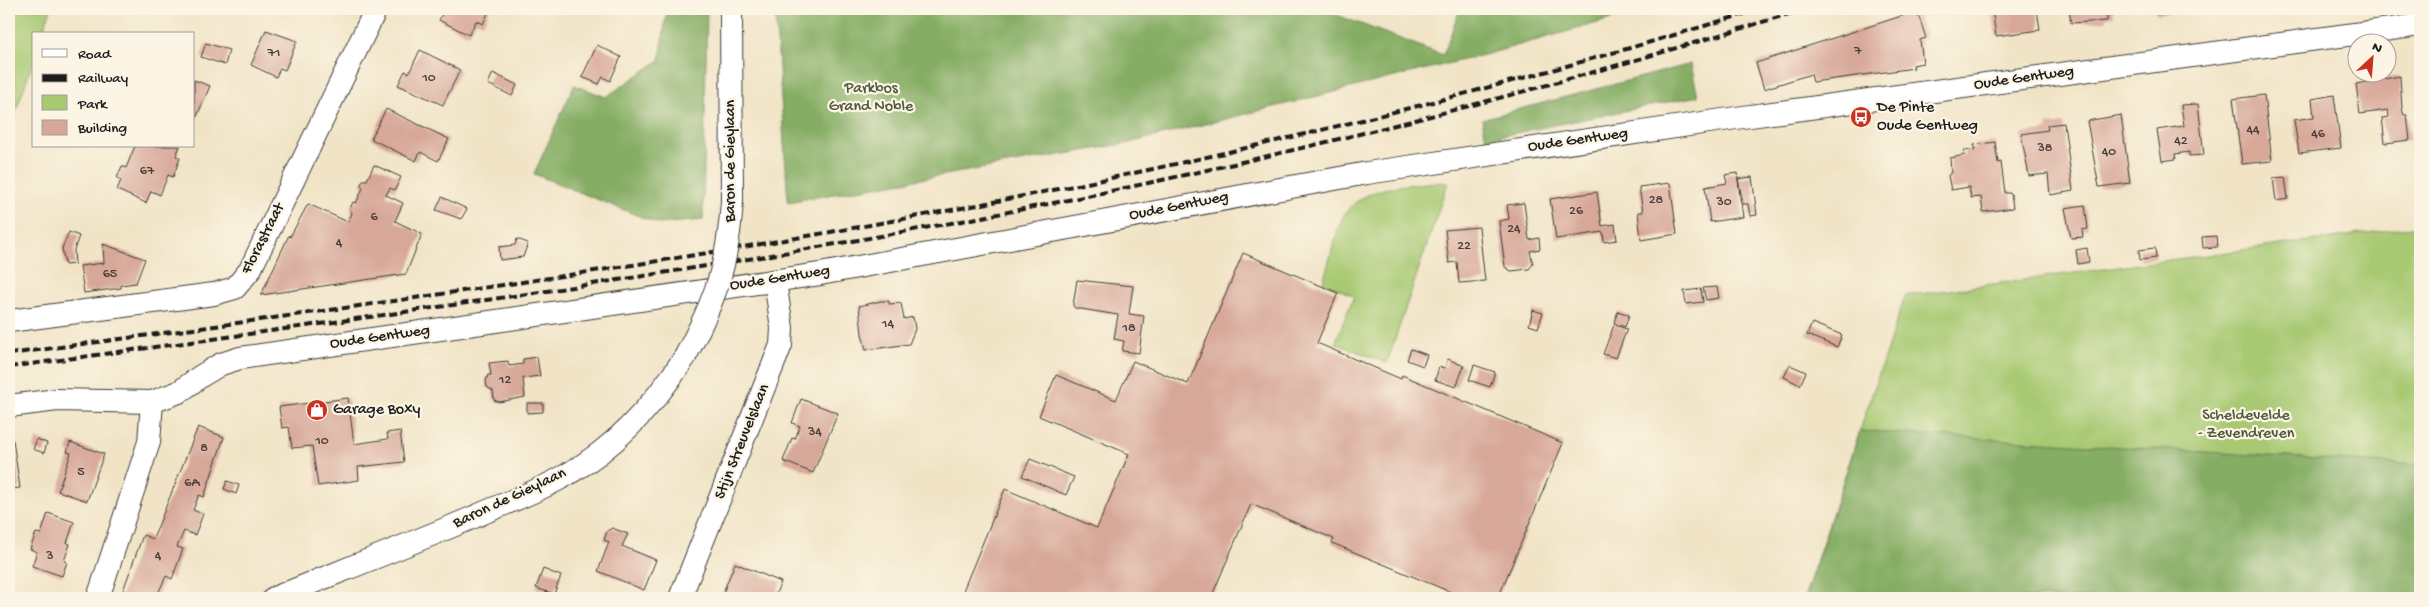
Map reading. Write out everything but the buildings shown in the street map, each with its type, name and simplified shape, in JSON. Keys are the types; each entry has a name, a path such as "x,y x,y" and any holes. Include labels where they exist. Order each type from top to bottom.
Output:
{"street":[{"name":"Florastraat","path":"9,321 214,294 235,288 250,270 376,9"},
{"name":"Baron de Gieylaan","path":"274,598 448,528 568,474 624,431 654,400 684,357 702,323 722,272 730,236 732,201 731,9"},
{"name":"Oude Gentweg","path":"152,402 179,392 221,364 240,358 775,281 1367,172 1736,118 2420,25"},
{"name":"Stijn Streuvelslaan","path":"680,598 781,345 782,328 775,281"},
{"path":"9,406 57,400 152,402 149,442 98,598"}],"green space":[{"path":"9,9 51,9 43,32 32,32 32,65 9,131"},
{"path":"667,9 707,9 703,220 659,224 534,174 574,85 606,97 660,60"},
{"name":"Parkbos Grand Noble","path":"775,9 1321,9 1443,55 1460,9 1647,9 1491,53 1129,143 788,202"},
{"path":"1691,64 1698,96 1486,139 1482,119"},
{"path":"1448,182 1387,363 1335,343 1354,296 1323,282 1344,215 1353,204 1377,191 1406,185"},
{"name":"Scheldevelde - Zevendreven","path":"2420,226 2420,598 1804,598 1905,296"},
{"path":"1860,431 2420,465 2420,598 1805,598"}],"railway":[{"path":"9,354 409,299 676,258 941,212 1073,186 1246,148 1418,106 1675,35 1760,9"},
{"path":"9,367 542,292 676,271 941,225 1073,199 1349,137 1623,64 1804,9"}],"place":[{"name":"De Pinte Oude Gentweg","path":"1861,117"},
{"name":"Garage Boxy","path":"317,410"}]}
